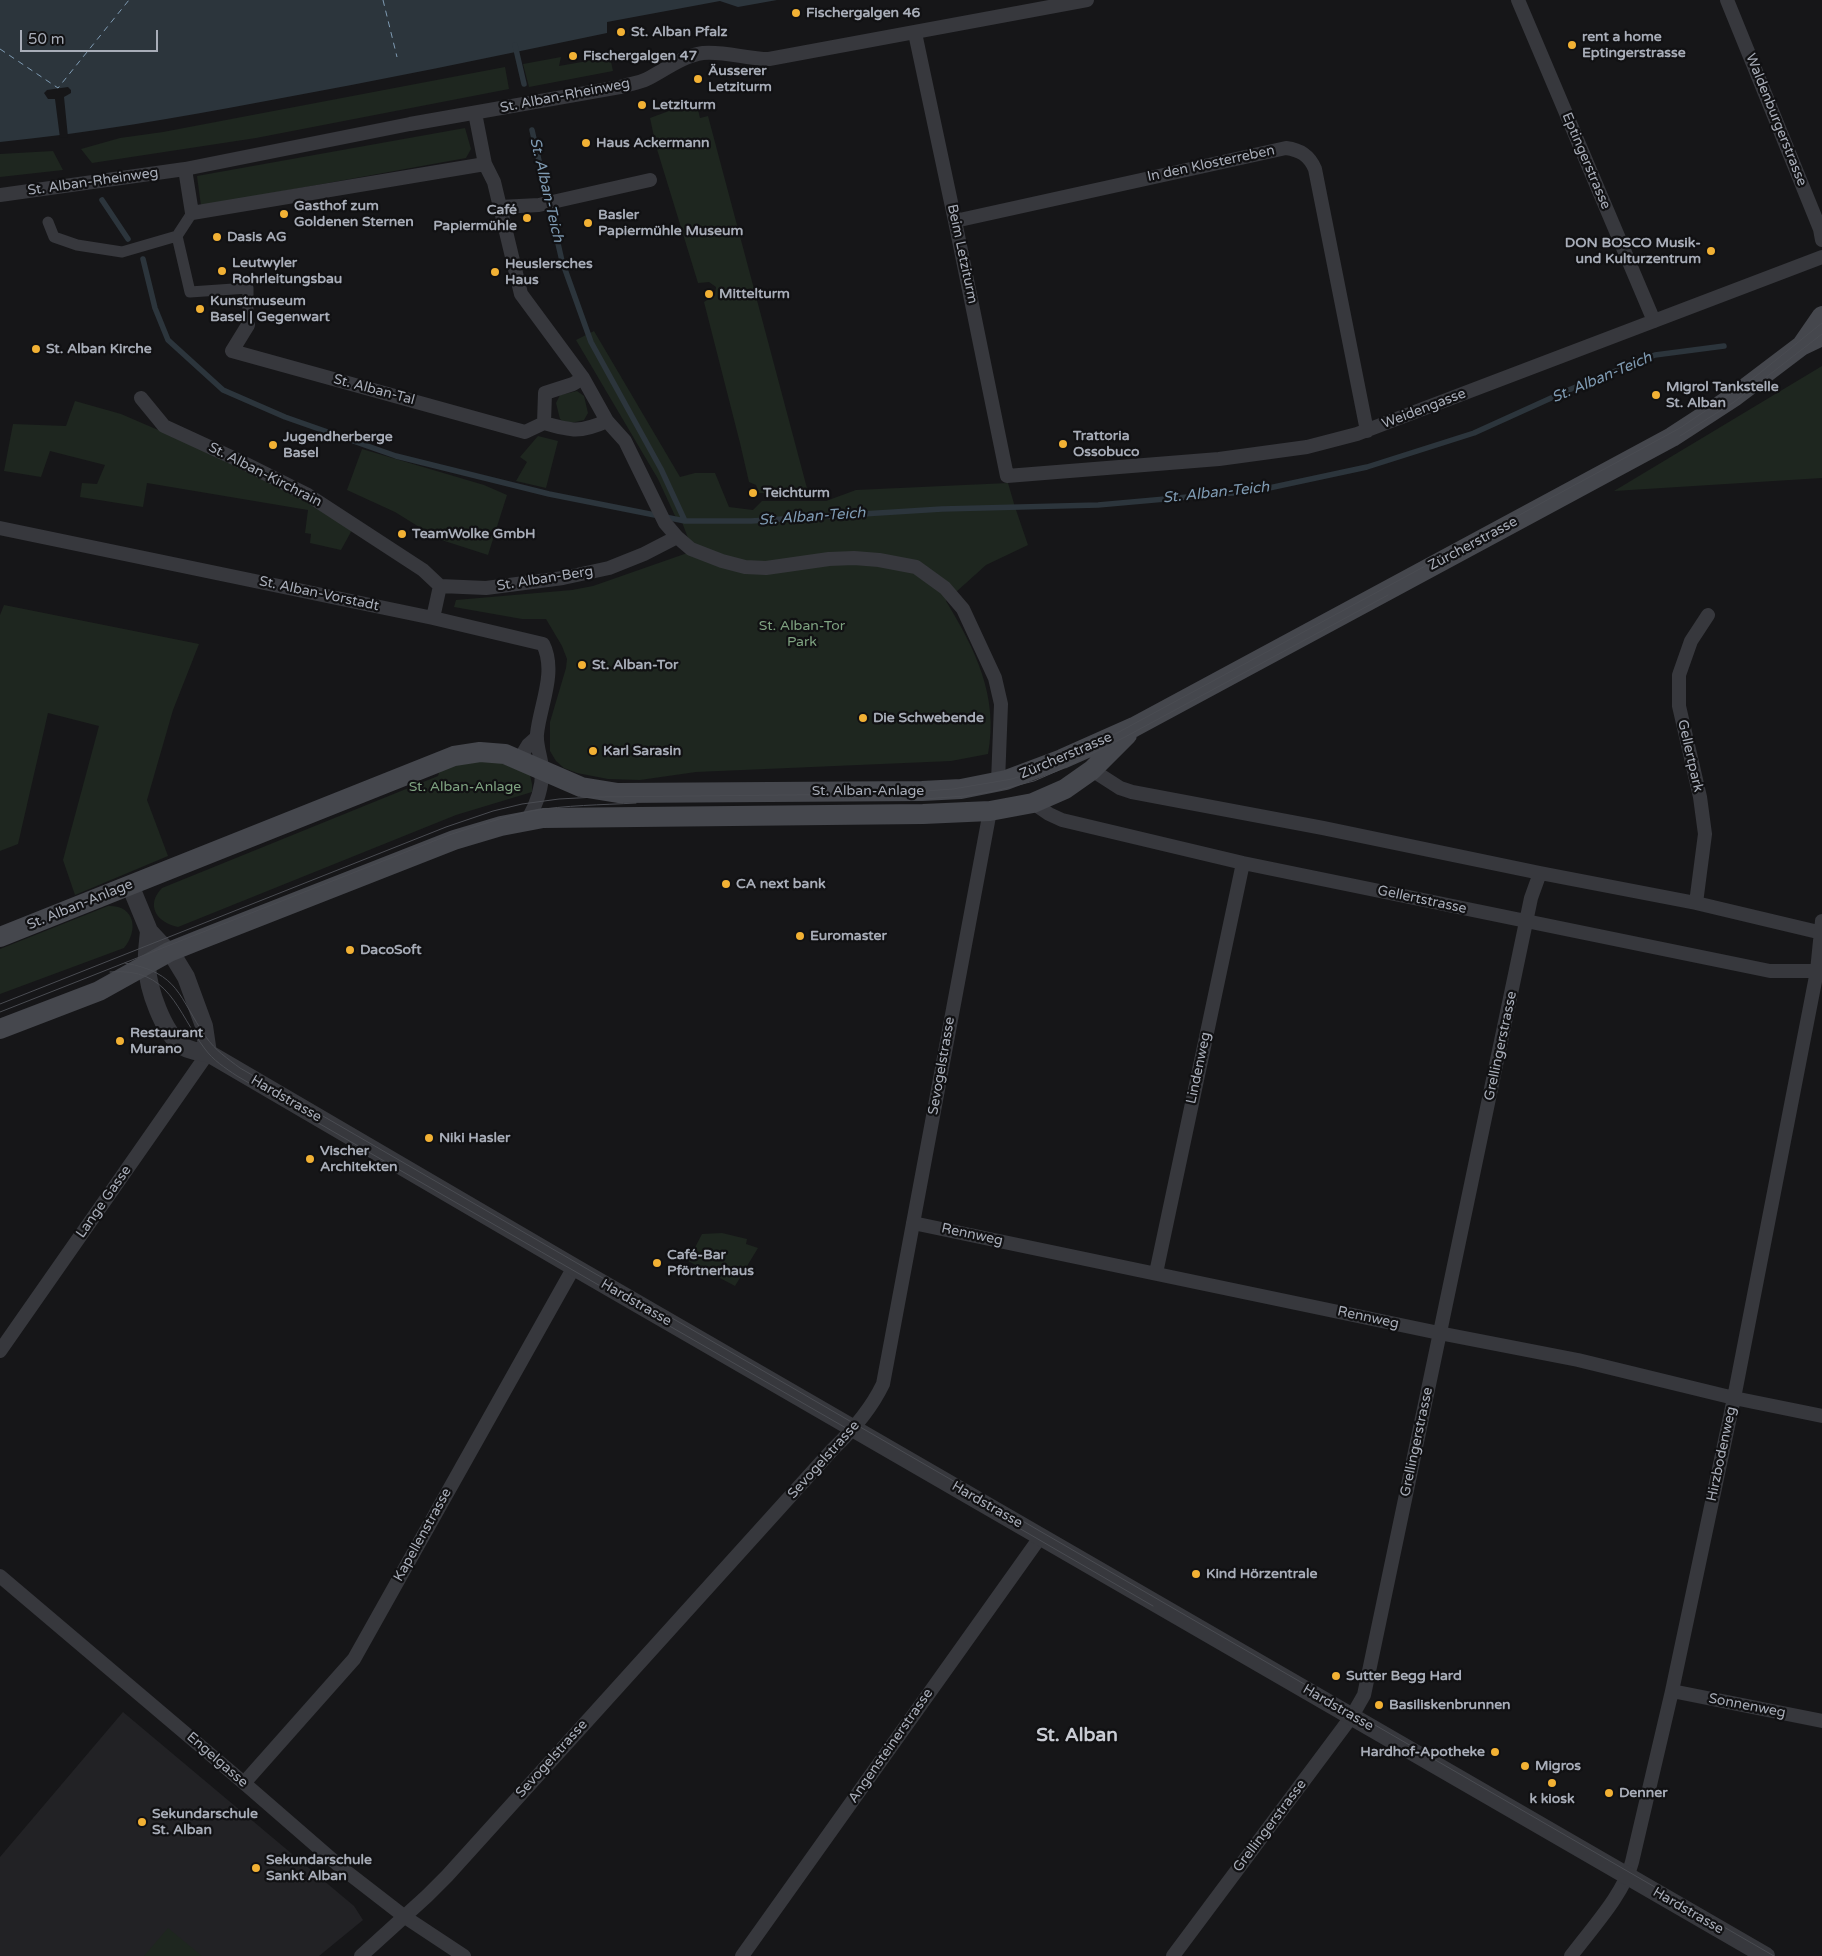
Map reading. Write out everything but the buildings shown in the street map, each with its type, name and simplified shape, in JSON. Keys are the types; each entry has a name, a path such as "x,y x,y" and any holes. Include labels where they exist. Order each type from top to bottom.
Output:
{"main road":[{"name":"Zürcherstrasse","path":"1801,346 1822,316"},
{"name":"Zürcherstrasse","path":"998,782 1062,759 1134,727 1672,437 1735,396 1801,346 1822,336"},
{"name":"Zürcherstrasse","path":"990,811 1033,803 1065,789 1092,770 1134,727"},
{"name":"St. Alban-Anlage","path":"0,937 454,756 494,752 519,760 581,787 618,792 922,791 961,789 998,782"},
{"path":"1062,759 1077,762 1092,770"},
{"path":"1033,803 1033,788 1038,768"},
{"path":"990,811 998,782 1033,803"},
{"name":"St. Alban-Anlage","path":"0,1029 99,991 169,952 454,840 528,819 923,814 990,811"}],"street":[{"name":"St. Alban-Rheinweg","path":"0,194 185,168 620,87 644,80 680,60 703,53 720,53 752,59 769,59 1087,0"},
{"name":"Eptingerstrasse","path":"1518,0 1654,321"},
{"name":"Waldenburgerstrasse","path":"1727,0 1820,229 1822,240"},
{"name":"Beim Letziturm","path":"914,33 955,221 1006,476"},
{"path":"475,113 485,164 494,182 521,294 583,378 608,421 625,441 665,522 676,537 691,549 745,567 766,568 828,559 854,558 879,560 916,567 931,576 945,588 963,609 995,678 1001,704 998,782"},
{"name":"In den Klosterreben","path":"955,221 1286,148 1295,149 1303,153 1308,157 1315,169 1367,431"},
{"path":"192,213 485,164"},
{"path":"48,222 54,237 77,245 122,252 177,236 192,213 185,168"},
{"path":"500,206 539,205 650,180"},
{"path":"177,236 190,292 248,288 248,325"},
{"name":"Weidengasse","path":"1006,476 1219,459 1307,446 1367,431 1822,257"},
{"name":"St. Alban-Tal","path":"248,325 232,352 525,432 544,422"},
{"path":"583,378 573,384 544,393 544,422 565,429 588,429 608,421"},
{"name":"St. Alban-Kirchrain","path":"141,398 164,426 308,495 423,570 440,586"},
{"name":"St. Alban-Vorstadt","path":"0,528 433,618 543,644 548,653 549,671 536,737 542,770 536,802 528,819"},
{"name":"St. Alban-Berg","path":"440,586 486,588 563,578 609,568 644,554 676,537"},
{"path":"433,618 440,586"},
{"name":"Gellertpark","path":"1696,903 1705,834 1700,797 1679,706 1679,676 1691,641 1708,615"},
{"name":"St. Alban-Vorstadt","path":"519,760 528,745 536,737"},
{"path":"1092,770 1120,788 1132,792 1323,828 1696,903 1822,933"},
{"name":"Gellertstrasse","path":"1033,803 1062,820 1243,863 1770,971 1817,971"},
{"name":"Sevogelstrasse","path":"361,1956 405,1917 446,1876 854,1428 878,1395 883,1384 990,811"},
{"name":"Lindenweg","path":"1156,1273 1243,863"},
{"name":"Grellingerstrasse","path":"1173,1956 1352,1716 1364,1695 1531,898 1540,873"},
{"name":"Hardstrasse","path":"130,885 149,931 169,952 186,977 204,1026 208,1053"},
{"name":"Hirzbodenweg","path":"1571,1956 1628,1876 1672,1691 1734,1398 1817,971 1822,921"},
{"name":"Hardstrasse","path":"149,931 147,964 151,991 172,1036 180,1045 188,1050 208,1053 574,1267 1766,1956"},
{"name":"Lange Gasse","path":"0,1351 208,1053"},
{"name":"Rennweg","path":"913,1223 1578,1360 1734,1398 1822,1416"},
{"name":"Kapellenstrasse","path":"244,1783 354,1659 574,1267"},
{"name":"Angensteinerstrasse","path":"742,1956 1041,1536"},
{"name":"Engelgasse","path":"0,1576 343,1869 405,1917 464,1956"},
{"name":"Sonnenweg","path":"1672,1691 1822,1721"}],"shaded area":[{"path":"0,0 777,0 738,7 720,1 607,22 607,33 394,77 100,130 0,142"},
{"name":"Sekundarschule St. Alban","path":"123,1712 354,1906 363,1920 319,1956 0,1956 0,1857"}],"green space":[{"path":"561,57 559,66 610,57 613,71 529,87 523,64"},
{"path":"505,67 509,89 256,138 92,163 81,149 120,138 163,132"},
{"path":"696,101 700,118 708,116 807,494 758,493 756,485 749,482 704,302 715,295 716,287 709,282 698,283 656,146 650,118"},
{"path":"465,128 471,149 466,158 201,206 197,176"},
{"path":"53,151 63,170 0,177 0,154"},
{"name":"St. Alban-Tor Park","path":"594,331 680,477 695,473 715,473 729,507 753,510 762,501 826,501 856,490 1008,483 1028,545 986,565 946,601 975,655 982,674 990,712 991,733 988,754 951,761 696,772 640,780 608,779 577,773 564,768 556,761 550,751 550,722 567,659 562,646 546,619 522,619 454,607 456,600 572,590 593,586 693,551 680,517 676,518 658,479 576,340"},
{"path":"1822,366 1822,478 1614,491"},
{"path":"577,391 584,396 588,413 584,420 567,424 560,419 556,403 560,395"},
{"path":"75,401 121,414 242,466 307,502 352,530 341,550 310,543 311,534 305,533 308,510 147,483 143,507 80,497 82,483 97,484 105,465 50,451 41,477 4,471 13,424 66,426"},
{"path":"538,436 558,441 546,488 516,481 527,462 520,457"},
{"path":"362,449 484,485 507,495 488,555 426,535 424,530 395,512 347,490"},
{"path":"4,605 199,644 173,710 147,800 168,856 75,895 63,860 99,726 48,713 18,844 0,851 0,615"},
{"name":"St. Alban-Anlage","path":"497,761 530,775 532,792 456,815 178,927 164,922 156,912 154,901 162,888 438,776 440,769 458,763"},
{"path":"108,906 124,910 132,920 132,934 124,948 0,994 0,949"},
{"path":"722,1233 747,1239 746,1244 758,1248 735,1286 688,1261 702,1234"},
{"path":"168,1928 202,1956 144,1956"}],"pier":[{"path":"68,87 71,93 64,97 68,137 60,138 55,99 48,99 44,93 47,90"}],"waterway":[{"name":"St. Alban-Teich","path":"515,45 524,84"},
{"name":"St. Alban-Teich","path":"532,130 562,261 591,342 661,469 685,521 751,521 942,509 1098,505 1255,491 1367,467 1474,433 1571,389 1655,355 1724,346"},
{"name":"St. Alban-Teich","path":"102,200 128,239"},
{"name":"St. Alban-Teich","path":"143,259 155,308 168,340 223,390 285,417 396,456 549,494 685,521"}],"ferry route":[{"path":"0,49 58,88 129,0"},
{"path":"383,0 397,57"}],"tram line":[{"path":"0,1004 446,827 493,811 522,804 596,797 883,794 953,789 1012,779 1037,771 1117,733 1680,428 1751,380 1822,323"},
{"path":"1680,436 1734,402 1822,334"},
{"path":"909,800 965,796 1034,781 1125,737 1388,595"},
{"path":"0,1012 469,828 544,809 636,803"},
{"path":"125,963 143,967 167,980 183,999 210,1042 240,1068 1774,1956"},
{"path":"110,972 130,972 159,984 169,994 208,1053 237,1076 846,1428"},
{"path":"1000,1517 1153,1606"}],"place":[{"name":"Fischergalgen 46","path":"796,13"},
{"name":"St. Alban Pfalz","path":"621,32"},
{"name":"rent a home Eptingerstrasse","path":"1572,45"},
{"name":"Fischergalgen 47","path":"573,56"},
{"name":"Äusserer Letziturm","path":"698,79"},
{"name":"Letziturm","path":"642,105"},
{"name":"Haus Ackermann","path":"586,143"},
{"name":"Gasthof zum Goldenen Sternen","path":"284,214"},
{"name":"Café Papiermühle","path":"527,218"},
{"name":"Basler Papiermühle Museum","path":"588,223"},
{"name":"Dasis AG","path":"217,237"},
{"name":"DON BOSCO Musik- und Kulturzentrum","path":"1711,251"},
{"name":"Leutwyler Rohrleitungsbau","path":"222,271"},
{"name":"Heuslersches Haus","path":"495,272"},
{"name":"Mittelturm","path":"709,294"},
{"name":"Kunstmuseum Basel | Gegenwart","path":"200,309"},
{"name":"St. Alban Kirche","path":"36,349"},
{"name":"Migrol Tankstelle St. Alban","path":"1656,395"},
{"name":"Trattoria Ossobuco","path":"1063,444"},
{"name":"Jugendherberge Basel","path":"273,445"},
{"name":"Teichturm","path":"753,493"},
{"name":"TeamWolke GmbH","path":"402,534"},
{"name":"St. Alban-Tor","path":"582,665"},
{"name":"Die Schwebende","path":"863,718"},
{"name":"Karl Sarasin","path":"593,751"},
{"name":"CA next bank","path":"726,884"},
{"name":"Euromaster","path":"800,936"},
{"name":"DacoSoft","path":"350,950"},
{"name":"Restaurant Murano","path":"120,1041"},
{"name":"Niki Hasler","path":"429,1138"},
{"name":"Vischer Architekten","path":"310,1159"},
{"name":"Café-Bar Pförtnerhaus","path":"657,1263"},
{"name":"Kind Hörzentrale","path":"1196,1574"},
{"name":"Sutter Begg Hard","path":"1336,1676"},
{"name":"Basiliskenbrunnen","path":"1379,1705"},
{"name":"Hardhof-Apotheke","path":"1495,1752"},
{"name":"Migros","path":"1525,1766"},
{"name":"k kiosk","path":"1552,1783"},
{"name":"Denner","path":"1609,1793"},
{"name":"Sekundarschule St. Alban","path":"142,1822"},
{"name":"Sekundarschule Sankt Alban","path":"256,1868"}],"district":[{"name":"St. Alban","path":"1077,1736"}]}
